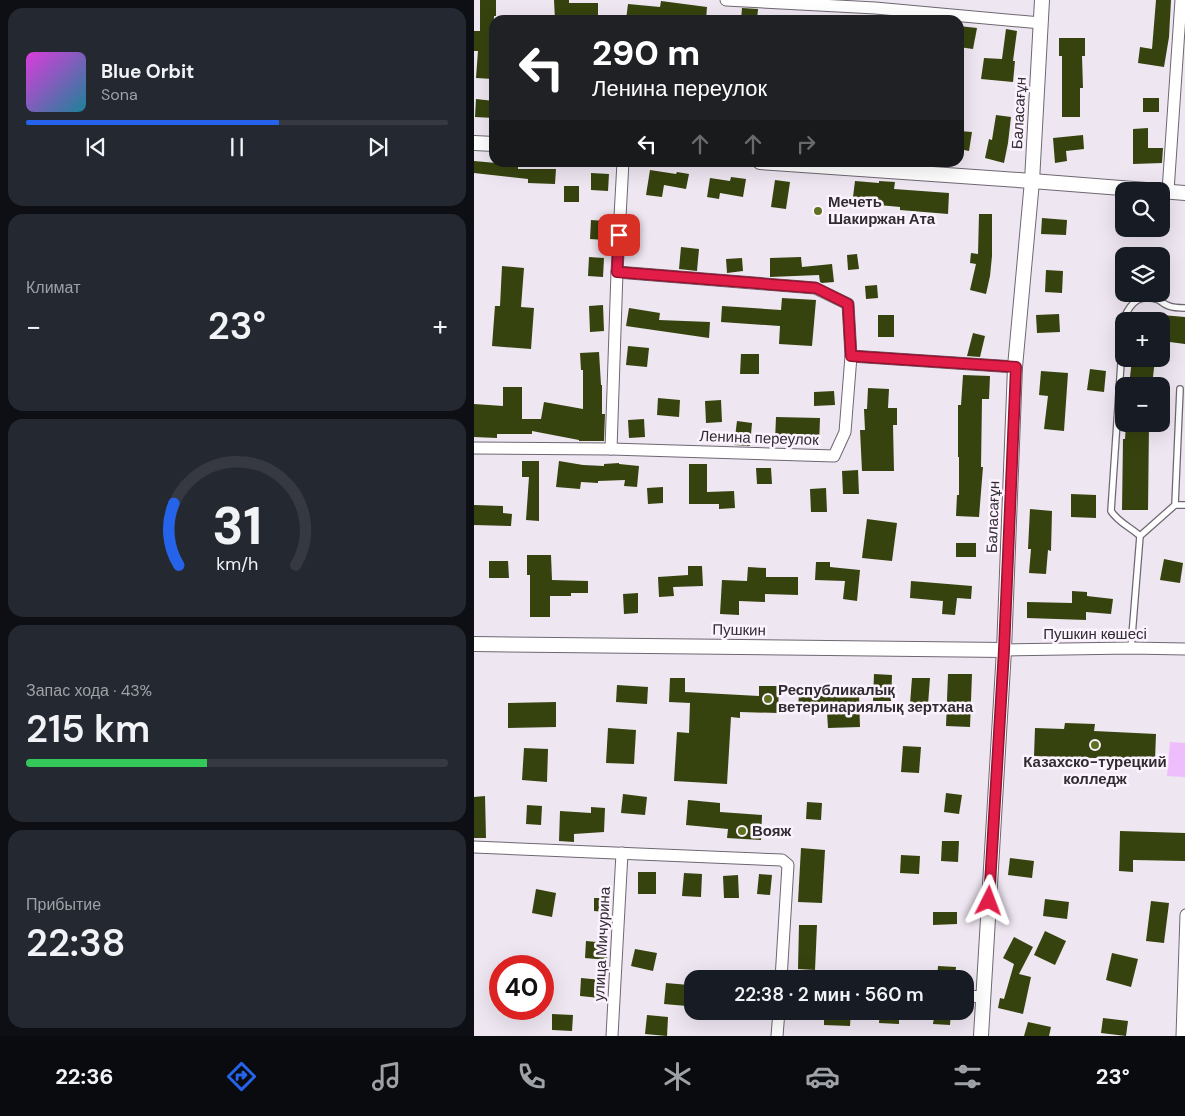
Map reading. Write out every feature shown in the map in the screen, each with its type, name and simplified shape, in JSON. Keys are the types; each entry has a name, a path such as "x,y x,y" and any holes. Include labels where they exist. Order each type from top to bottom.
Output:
{"street":[{"path":"726,0 875,8 952,15"},
{"name":"Баласағұн","path":"981,1036 1004,650 1016,367 1032,181 1042,0"},
{"path":"1169,182 1181,0"},
{"path":"964,16 1041,23"},
{"path":"474,143 489,144"},
{"path":"611,449 617,272 624,167"},
{"path":"832,167 1115,187"},
{"path":"1170,191 1185,193"},
{"name":"Ленина переулок","path":"474,448 611,449 834,456 845,432 851,356 848,304 816,288 617,272"},
{"path":"851,356 1016,367"},
{"name":"Пушкин","path":"474,644 1004,650"},
{"name":"Пушкин көшесі","path":"1004,650 1185,649"},
{"path":"474,847 778,859 788,865 782,970"},
{"name":"улица Мичурина","path":"612,1036 622,853"},
{"path":"1182,1036 1185,915"},
{"path":"974,996 984,997"},
{"path":"777,1036 778,1020"}],"lane":[{"path":"1140,536 1132,528 1116,519 1111,511 1124,318 1129,306 1137,299 1158,300 1171,307 1185,308"},
{"path":"1174,505 1180,389"},
{"path":"1131,648 1140,536 1174,505 1185,505"}],"shaded area":[{"path":"1170,742 1185,743 1185,777 1167,776"}],"building":[{"path":"480,0 496,0 496,15 489,15 489,79 476,78 478,51 474,51 474,31 480,31"},
{"path":"554,0 569,0 569,3 598,3 598,15 555,15"},
{"path":"1156,0 1171,0 1169,37 1164,67 1138,63 1140,47 1152,49"},
{"path":"661,1 707,7 706,15 627,15 628,4 660,7"},
{"path":"742,8 758,9 757,15 741,15"},
{"path":"964,27 977,28 973,49 964,48"},
{"path":"1006,29 1017,31 1013,61 1015,61 1013,82 981,79 984,58 1002,59"},
{"path":"1059,38 1085,38 1085,56 1082,56 1083,88 1080,88 1080,117 1062,117 1062,56 1059,56"},
{"path":"1143,98 1159,98 1159,112 1143,112"},
{"path":"476,99 489,100 489,118 475,117"},
{"path":"996,115 1011,117 1004,163 985,158 989,139 992,140"},
{"path":"1148,128 1148,148 1163,148 1162,163 1133,164 1133,129"},
{"path":"964,131 972,132 969,151 964,150"},
{"path":"1083,135 1084,149 1066,151 1067,161 1055,163 1053,138"},
{"path":"474,161 489,162 489,167 556,169 555,184 528,183 528,179 474,173"},
{"path":"650,170 689,174 686,189 664,185 662,197 646,195"},
{"path":"591,173 609,174 608,191 591,190"},
{"path":"731,177 746,179 743,197 720,193 719,199 707,197 710,178 730,181"},
{"path":"775,180 790,182 786,209 771,207"},
{"path":"855,181 895,182 894,189 949,193 948,214 900,210 900,207 868,204 868,207 852,205"},
{"path":"564,186 579,186 579,202 564,202"},
{"path":"979,214 992,214 992,256 986,294 970,290 976,264 970,263 971,253 978,254"},
{"path":"1042,218 1067,220 1066,235 1041,234"},
{"path":"591,220 606,221 605,240 590,239"},
{"path":"681,247 699,249 697,271 679,269"},
{"path":"857,254 859,269 848,270 847,255"},
{"path":"589,257 604,258 603,277 588,276"},
{"path":"801,257 802,267 832,264 834,282 822,283 820,282 819,275 770,277 770,258"},
{"path":"742,258 743,271 727,273 726,259"},
{"path":"502,266 524,268 521,307 534,308 531,349 492,346 495,306 500,306"},
{"path":"1046,270 1063,271 1062,293 1045,292"},
{"path":"877,285 878,298 866,299 865,286"},
{"path":"782,298 816,300 812,346 779,344 780,326 721,322 722,306 781,310"},
{"path":"603,305 604,331 590,332 589,306"},
{"path":"629,308 660,313 659,320 710,322 709,338 626,326"},
{"path":"1059,314 1060,332 1037,333 1036,315"},
{"path":"878,315 894,315 894,337 878,337"},
{"path":"1170,316 1186,317 1186,344 1170,342"},
{"path":"973,333 985,336 980,357 967,356"},
{"path":"628,346 649,348 647,367 626,365"},
{"path":"599,352 602,414 605,414 604,441 579,441 532,431 532,434 497,434 497,438 474,437 474,404 503,406 503,387 522,387 522,419 541,419 544,402 583,409 583,370 581,370 580,353"},
{"path":"741,354 759,354 759,374 740,374"},
{"path":"1131,367 1154,367 1153,377 1130,377"},
{"path":"1090,369 1106,371 1104,392 1087,390"},
{"path":"1041,371 1068,373 1064,431 1044,429 1048,396 1039,395"},
{"path":"963,375 990,376 989,399 982,399 981,467 983,467 979,517 956,516 957,495 959,495 958,405 961,405"},
{"path":"868,388 889,389 888,408 897,408 897,425 893,425 894,471 862,471 860,430 865,430 864,409 867,409"},
{"path":"834,391 835,405 814,406 814,392"},
{"path":"658,398 680,400 679,417 657,415"},
{"path":"721,400 722,422 706,423 705,401"},
{"path":"776,417 820,418 819,446 803,445 803,441 775,441"},
{"path":"644,419 645,437 629,438 628,420"},
{"path":"737,421 752,423 750,446 734,445"},
{"path":"1125,432 1149,432 1148,510 1122,510 1123,439 1125,439"},
{"path":"522,461 539,461 539,521 526,520 529,477 522,477"},
{"path":"559,461 583,465 604,466 604,464 619,463 639,466 637,487 624,486 625,480 598,481 598,483 581,482 580,489 556,487"},
{"path":"689,464 707,464 707,492 734,491 735,508 719,509 719,504 689,504"},
{"path":"756,468 771,468 772,484 757,484"},
{"path":"858,470 859,494 843,494 842,471"},
{"path":"663,487 663,503 648,504 647,488"},
{"path":"826,488 827,512 811,512 810,489"},
{"path":"1071,494 1096,495 1096,518 1071,517"},
{"path":"474,505 503,506 503,513 512,514 511,526 474,525"},
{"path":"1030,509 1052,511 1051,551 1048,550 1046,574 1029,573 1031,549 1028,549"},
{"path":"867,519 897,523 892,561 862,558"},
{"path":"956,543 976,543 976,557 956,557"},
{"path":"527,555 551,555 552,580 588,581 588,593 571,593 571,596 550,596 550,617 530,617 530,575 527,575"},
{"path":"1164,559 1183,563 1180,583 1160,580"},
{"path":"489,561 508,561 509,578 489,578"},
{"path":"816,562 830,562 830,567 860,570 857,601 843,599 845,581 815,580"},
{"path":"688,566 702,566 703,586 673,587 674,596 659,597 658,577 688,575"},
{"path":"748,567 766,568 766,577 798,577 798,595 765,594 765,602 739,601 739,615 720,614 722,580 747,581"},
{"path":"911,581 972,586 971,599 957,598 955,615 942,614 943,601 910,598"},
{"path":"1072,591 1087,592 1087,596 1113,599 1111,614 1086,612 1086,620 1027,618 1027,602 1072,603"},
{"path":"638,593 638,613 624,614 623,594"},
{"path":"874,674 892,675 891,701 873,701"},
{"path":"948,674 972,674 970,727 946,726"},
{"path":"670,678 685,678 685,692 759,696 759,686 779,686 778,713 740,712 740,718 731,717 727,784 674,781 677,732 689,733 690,703 669,702"},
{"path":"912,678 930,678 928,705 910,704"},
{"path":"617,685 648,687 647,704 616,702"},
{"path":"799,692 816,692 816,696 859,695 860,727 828,728 827,712 798,711"},
{"path":"556,702 556,727 508,728 508,703"},
{"name":"Казахско-турецкий колледж","path":"1065,723 1095,724 1094,731 1156,734 1155,760 1034,756 1035,728 1064,729"},
{"path":"608,728 636,730 634,764 606,763"},
{"path":"903,746 921,747 919,773 901,772"},
{"path":"524,748 548,749 547,782 522,780"},
{"path":"946,793 962,795 959,814 944,812"},
{"path":"623,794 647,797 645,815 621,813"},
{"path":"485,796 486,838 474,838 474,797"},
{"path":"688,800 720,803 720,812 762,815 761,840 727,838 728,829 686,825"},
{"path":"807,802 822,803 821,820 806,819"},
{"path":"527,805 542,806 541,825 526,824"},
{"path":"591,807 605,808 604,832 574,834 574,842 559,841 560,811 591,813"},
{"path":"1120,831 1186,833 1186,861 1133,860 1133,872 1119,871"},
{"path":"942,841 959,841 958,862 941,861"},
{"path":"801,848 825,850 822,903 798,902"},
{"path":"901,855 920,856 919,874 900,873"},
{"path":"1010,858 1034,861 1032,878 1008,875"},
{"path":"638,872 656,872 656,894 638,894"},
{"path":"684,873 702,874 701,897 682,896"},
{"path":"759,874 772,875 770,895 757,894"},
{"path":"738,875 739,898 724,898 723,876"},
{"path":"536,889 556,893 552,917 532,913"},
{"path":"594,898 606,898 606,912 594,911"},
{"path":"1045,899 1069,902 1067,919 1043,916"},
{"path":"1151,901 1169,903 1164,943 1146,941"},
{"path":"933,912 957,912 957,924 933,925"},
{"path":"799,925 817,925 815,970 798,969"},
{"path":"1045,931 1066,941 1055,965 1034,955"},
{"path":"1014,937 1033,947 1019,974 1031,977 1023,1014 998,1008 1000,998 1004,999 1014,964 1003,958"},
{"path":"586,941 608,943 607,960 585,958"},
{"path":"635,949 657,953 653,971 631,966"},
{"path":"1112,953 1138,959 1131,987 1106,980"},
{"path":"938,966 956,967 956,970 938,970"},
{"path":"581,978 602,980 600,998 580,996"},
{"path":"666,983 684,985 684,1006 664,1004"},
{"path":"554,1014 573,1015 572,1031 552,1030"},
{"path":"647,1015 668,1017 667,1036 645,1034"},
{"path":"1103,1018 1128,1021 1126,1036 1101,1033"},
{"path":"824,1020 850,1020 850,1026 824,1025"},
{"path":"879,1020 899,1020 899,1024 879,1023"},
{"path":"934,1020 950,1020 950,1025 933,1024"},
{"path":"1028,1022 1051,1027 1049,1036 1024,1036"}],"place":[{"name":"Мечеть Шакиржан Ата","path":"818,211"},
{"name":"Республикалық ветеринариялық зертхана","path":"768,699"},
{"name":"Казахско-турецкий колледж","path":"1095,745"},
{"name":"Вояж","path":"742,831"}],"route":[{"path":"619,235 617,272 816,288 848,304 851,356 1016,367 1004,650 989,901"}]}
